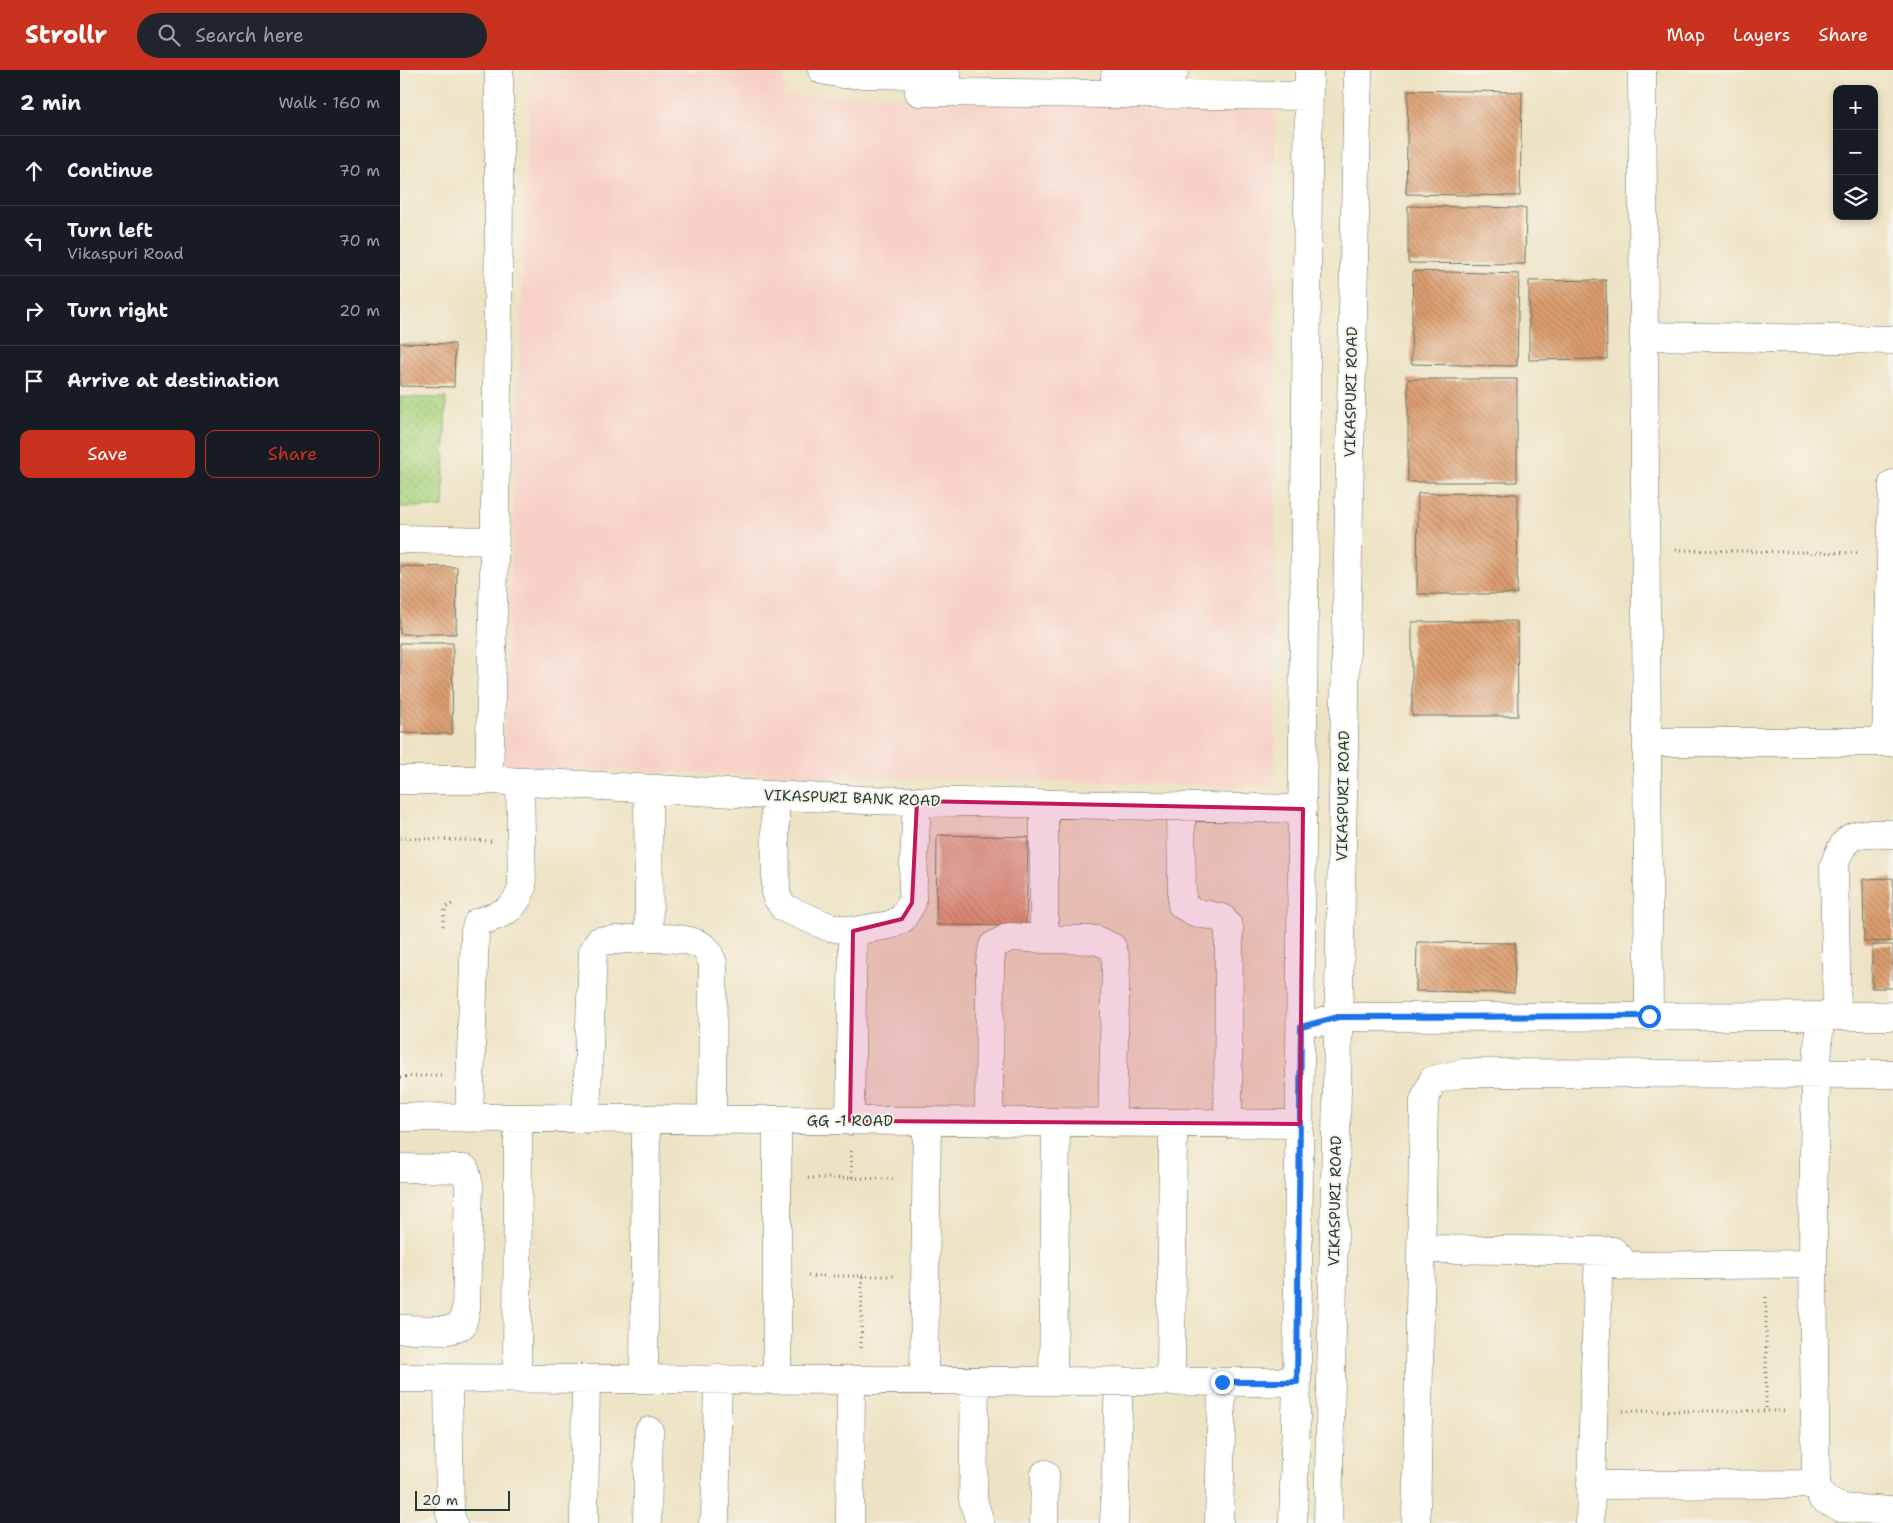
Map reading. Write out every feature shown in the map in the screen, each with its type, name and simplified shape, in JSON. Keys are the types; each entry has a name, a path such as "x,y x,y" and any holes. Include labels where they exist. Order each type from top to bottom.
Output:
{"street":[{"path":"489,780 500,228 499,70"},
{"path":"822,70 842,74 990,73 1147,77 1175,70"},
{"name":"VIKASPURI ROAD","path":"1328,1523 1358,70"},
{"path":"1642,70 1649,1016"},
{"path":"919,92 1309,83 1300,1124 1297,1382 1293,1523"},
{"path":"1644,336 1893,340"},
{"path":"1647,742 1890,742 1893,484"},
{"path":"400,539 495,541"},
{"name":"VIKASPURI BANK ROAD","path":"400,780 489,780 775,796 917,801 1303,809"},
{"path":"469,1118 475,931 478,922 508,911 518,899 522,888 520,782"},
{"path":"648,789 649,938"},
{"path":"775,796 776,896 784,908 801,916 829,927 853,931 890,925 902,920 912,903 917,801"},
{"path":"1044,804 1044,938"},
{"path":"1181,807 1182,905 1194,912 1222,918 1229,927 1228,1124"},
{"path":"1893,834 1858,834 1847,839 1839,851 1834,866 1828,1016 1816,1074 1813,1264 1816,1484 1822,1498 1841,1508 1893,1511"},
{"path":"850,1121 853,931"},
{"path":"586,1119 592,952 599,941 675,938 700,944 708,950 713,963 712,1120"},
{"path":"989,1122 990,962 993,946 1009,938 1044,938 1096,940 1112,947 1116,960 1112,1123"},
{"path":"1301,1027 1338,1017 1893,1016"},
{"path":"1416,1523 1424,1101 1433,1080 1463,1072 1893,1074"},
{"name":"GG -1 ROAD","path":"400,1117 1300,1124"},
{"path":"517,1379 518,1118"},
{"path":"644,1379 646,1119"},
{"path":"777,1120 777,1380"},
{"path":"924,1380 927,1121"},
{"path":"1053,1381 1056,1122"},
{"path":"1171,1381 1173,1123"},
{"path":"400,1168 465,1169 469,1185 466,1309 462,1325 449,1330 400,1328"},
{"path":"1422,1250 1613,1250 1620,1258 1621,1266 1813,1264"},
{"path":"1590,1523 1599,1250"},
{"path":"400,1378 1297,1382"},
{"path":"448,1378 450,1514 453,1523"},
{"path":"584,1523 586,1379"},
{"path":"713,1523 715,1521 718,1379"},
{"path":"850,1523 851,1380"},
{"path":"975,1381 973,1500 980,1523"},
{"path":"1114,1523 1119,1381"},
{"path":"1219,1523 1222,1382"},
{"path":"647,1523 649,1431"},
{"path":"1044,1523 1045,1474"},
{"path":"1591,1485 1816,1484"}],"path":[{"path":"1646,550 1892,554"},
{"path":"850,1121 852,1178"},
{"path":"803,1177 901,1179"},
{"path":"801,1275 898,1276"},
{"path":"862,1276 861,1353 870,1353"},
{"path":"1757,1297 1813,1298"},
{"path":"1766,1297 1766,1410"},
{"path":"1620,1412 1766,1410 1815,1413"}],"highlighted area":[{"path":"917,801 1303,809 1300,1124 850,1121 853,931 902,919 912,903"}],"shaded area":[{"path":"531,70 783,70 784,96 1275,94 1275,787 503,768"}],"green space":[{"path":"400,397 446,398 443,507 400,507"}],"building":[{"path":"1408,90 1522,92 1520,196 1406,194"},
{"path":"1408,206 1526,208 1525,264 1408,263"},
{"path":"1413,271 1519,274 1517,366 1411,364"},
{"path":"1606,280 1607,359 1529,360 1529,281"},
{"path":"400,343 455,344 454,387 400,386"},
{"path":"1408,379 1517,379 1517,482 1408,482"},
{"path":"1418,493 1518,494 1517,594 1417,594"},
{"path":"400,566 457,567 456,634 400,634"},
{"path":"1517,621 1518,716 1412,716 1412,622"},
{"path":"400,643 453,643 452,734 400,733"},
{"path":"937,835 1028,837 1026,926 936,925"},
{"path":"1893,878 1893,941 1864,942 1863,879"},
{"path":"1417,942 1515,943 1514,993 1416,991"},
{"path":"1872,945 1893,945 1893,988 1872,988"}],"route":[{"path":"1222,1382 1297,1382 1301,1027 1338,1017 1649,1016"}]}
